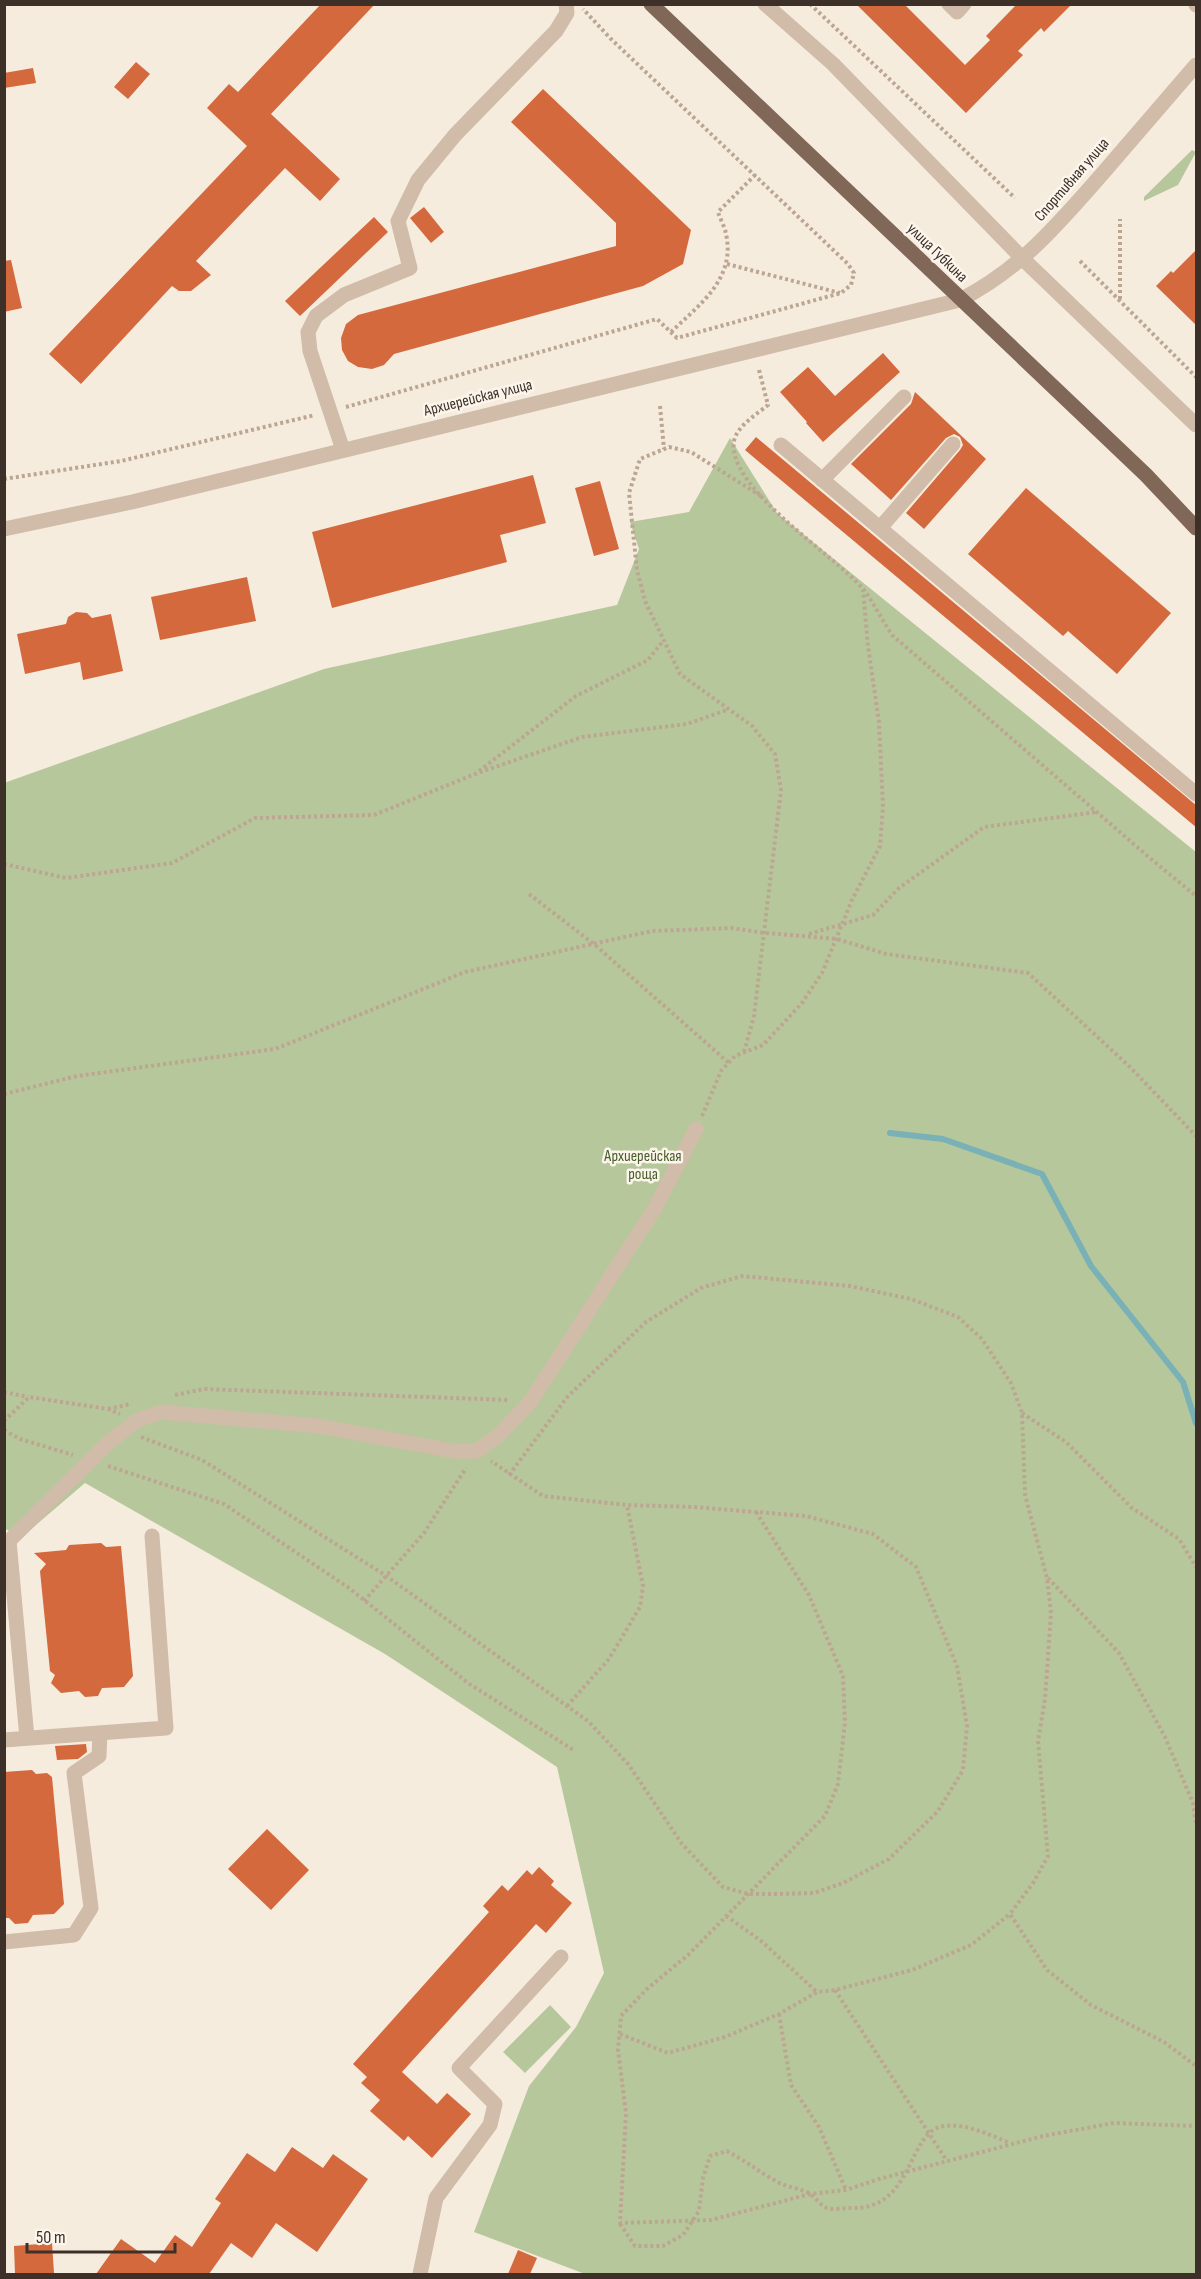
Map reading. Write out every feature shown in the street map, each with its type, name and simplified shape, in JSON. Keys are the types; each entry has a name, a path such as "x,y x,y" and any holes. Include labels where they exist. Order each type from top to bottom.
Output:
{"main road":[{"name":"улица Губкина","path":"651,4 1146,475 1197,528"}],"street":[{"path":"343,450 310,351 308,332 316,316 344,295 410,268 398,220 418,180 455,135 556,31 567,13 566,4"},
{"path":"949,4 957,12 964,4"},
{"path":"771,6 833,64 1023,259 1197,425"},
{"name":"Спортивная улица","path":"960,300 988,286 1023,259 1050,233 1197,65"},
{"name":"Архиерейская улица","path":"4,529 94,511 960,300"},
{"path":"822,480 904,397"},
{"path":"880,528 953,444"},
{"path":"781,445 1197,794"},
{"path":"27,1738 7,1545 91,1460 138,1420 161,1412 319,1426 453,1451 477,1451 500,1434 531,1401 655,1208 696,1129"},
{"path":"4,1740 166,1728 152,1536"},
{"path":"4,1942 74,1935 91,1908 74,1773 99,1756 100,1733"},
{"path":"420,2274 436,2198 490,2125 495,2104 459,2068 561,1957"}],"path":[{"path":"4,479 121,461 330,412 657,319 677,339 841,293 851,285 854,273 848,264 611,39 579,4"},
{"path":"810,4 1015,198"},
{"path":"671,332 713,291 727,264 726,234 717,212 755,175"},
{"path":"1120,219 1120,300"},
{"path":"1080,261 1197,377"},
{"path":"727,264 841,293"},
{"path":"759,370 768,405 742,427 734,440 736,461 761,496 795,530 863,589 892,635 1197,896"},
{"path":"660,406 664,449"},
{"path":"744,1052 754,1016 781,790 775,754 752,726 680,674 645,601 637,570 629,494 640,459 669,447 691,452 761,496"},
{"path":"696,1129 721,1071 735,1056 763,1045 802,1003 822,973 842,923 879,846 883,807 879,722 867,646 863,589"},
{"path":"475,774 576,696 648,660 663,641"},
{"path":"4,864 66,878 172,863 255,818 374,815 475,774 582,737 687,724 728,710"},
{"path":"806,936 873,915 899,888 984,827 1097,812"},
{"path":"529,894 595,945 729,1062"},
{"path":"4,1094 77,1076 275,1049 465,972 652,931 732,928 837,939 886,954 1028,973 1129,1066 1197,1136"},
{"path":"509,1475 568,1396 646,1322 701,1288 742,1276 850,1286 911,1299 958,1317 982,1338 1011,1383 1022,1413 1025,1495 1047,1578 1051,1613 1045,1699 1038,1742 1048,1856 1033,1883 1010,1914 971,1945 912,1970 835,1990 817,1992 779,2014 725,2037 668,2053 620,2034"},
{"path":"172,1395 204,1389 531,1401"},
{"path":"4,1392 108,1409 138,1420"},
{"path":"4,1421 29,1397"},
{"path":"108,1409 140,1402"},
{"path":"1022,1413 1066,1442 1132,1508 1179,1539 1197,1567"},
{"path":"4,1430 20,1439 224,1504 364,1601 468,1683 575,1751"},
{"path":"124,1431 202,1460 385,1575 589,1722 628,1764 682,1844 723,1887 748,1894 814,1893 843,1883 889,1859 938,1811 963,1770 967,1726 957,1666 916,1567 873,1534 806,1516 693,1507 627,1505 543,1496 509,1475 477,1451 424,1533 385,1575 364,1601"},
{"path":"567,1706 609,1659 640,1607 642,1586 627,1505"},
{"path":"756,1512 809,1595 843,1676 844,1722 838,1784 825,1816 688,1955 647,1989 621,2016 618,2050 626,2113 620,2223 635,2247 663,2246 683,2235 699,2211 710,2156 727,2151 776,2181 810,2194 826,2208 861,2209 885,2200 907,2172 918,2147 930,2133 942,2126 973,2128 1012,2144"},
{"path":"1047,1578 1119,1653 1165,1737 1193,1803 1197,1824"},
{"path":"1010,1914 1047,1970 1091,2006 1164,2042 1197,2066"},
{"path":"725,1916 760,1940 817,1992"},
{"path":"835,1990 947,2161"},
{"path":"779,2014 791,2085 819,2127 846,2190"},
{"path":"620,2223 711,2220 810,2194 846,2190 1043,2136 1114,2123 1197,2126"}],"green space":[{"path":"1192,150 1196,152 1178,185 1144,201 1144,197"},
{"name":"Архиерейская роща","path":"730,438 777,513 1196,852 1196,2274 585,2274 474,2232 529,2086 576,2027 604,1973 557,1767 385,1654 85,1483 23,1536 5,1529 4,783 324,669 617,605 639,549 630,522 689,512"},
{"path":"550,2005 571,2027 525,2073 503,2052"}],"building":[{"path":"321,4 375,4 271,114 340,179 320,201 285,168 196,261 211,275 191,291 179,291 172,286 81,384 49,354 247,146 207,108 229,84 238,92"},
{"path":"856,4 904,4 965,65 990,40 986,36 1017,4 1072,4 1044,32 1041,28 1018,51 1023,55 966,113"},
{"path":"136,62 150,74 128,99 114,87"},
{"path":"33,68 36,83 4,88 4,73"},
{"path":"543,89 691,230 683,264 643,286 394,354 384,365 372,369 358,367 348,361 342,350 341,338 346,324 358,315 616,246 616,223 511,122"},
{"path":"424,207 444,232 431,243 410,218"},
{"path":"374,217 388,232 300,316 285,301"},
{"path":"1197,249 1197,326 1156,286"},
{"path":"11,260 22,308 4,312 4,261"},
{"path":"883,353 900,372 823,442 780,392 808,367 835,396"},
{"path":"915,392 986,459 924,529 906,513 960,450 963,445 960,437 954,434 946,438 891,500 851,464 911,404"},
{"path":"756,437 1197,806 1197,828 745,450"},
{"path":"533,475 546,523 500,535 507,562 332,608 312,532"},
{"path":"600,481 619,549 594,556 575,488"},
{"path":"1026,488 1171,613 1117,674 1068,631 1063,636 968,554"},
{"path":"247,577 256,621 160,640 151,597"},
{"path":"76,612 87,613 92,618 111,614 123,671 83,680 80,662 25,674 17,634 66,624 68,617"},
{"path":"101,1543 106,1547 121,1546 133,1676 124,1687 102,1688 98,1696 85,1697 79,1691 61,1693 51,1683 55,1675 50,1671 40,1571 46,1564 34,1553 66,1550 69,1545"},
{"path":"86,1744 87,1752 78,1759 57,1760 55,1746"},
{"path":"32,1770 36,1774 47,1773 52,1777 64,1904 54,1914 33,1915 28,1923 15,1924 9,1918 4,1918 4,1772"},
{"path":"267,1829 309,1870 271,1910 228,1869"},
{"path":"539,1867 554,1881 551,1885 572,1903 546,1933 536,1924 402,2072 437,2104 447,2093 471,2114 432,2158 408,2136 404,2141 370,2111 380,2100 361,2083 367,2077 353,2064 489,1912 483,1906 502,1885 508,1891 527,1870 532,1875"},
{"path":"292,2147 323,2168 333,2154 368,2179 317,2252 276,2223 252,2258 231,2243 209,2274 96,2274 121,2239 155,2263 175,2235 192,2247 221,2203 215,2199 247,2153 275,2172"},
{"path":"52,2243 54,2273 15,2274 14,2246"},
{"path":"518,2250 537,2258 530,2274 508,2274"}],"waterway":[{"path":"890,1133 943,1139 1042,1174 1091,1266 1183,1382 1196,1423"}]}
